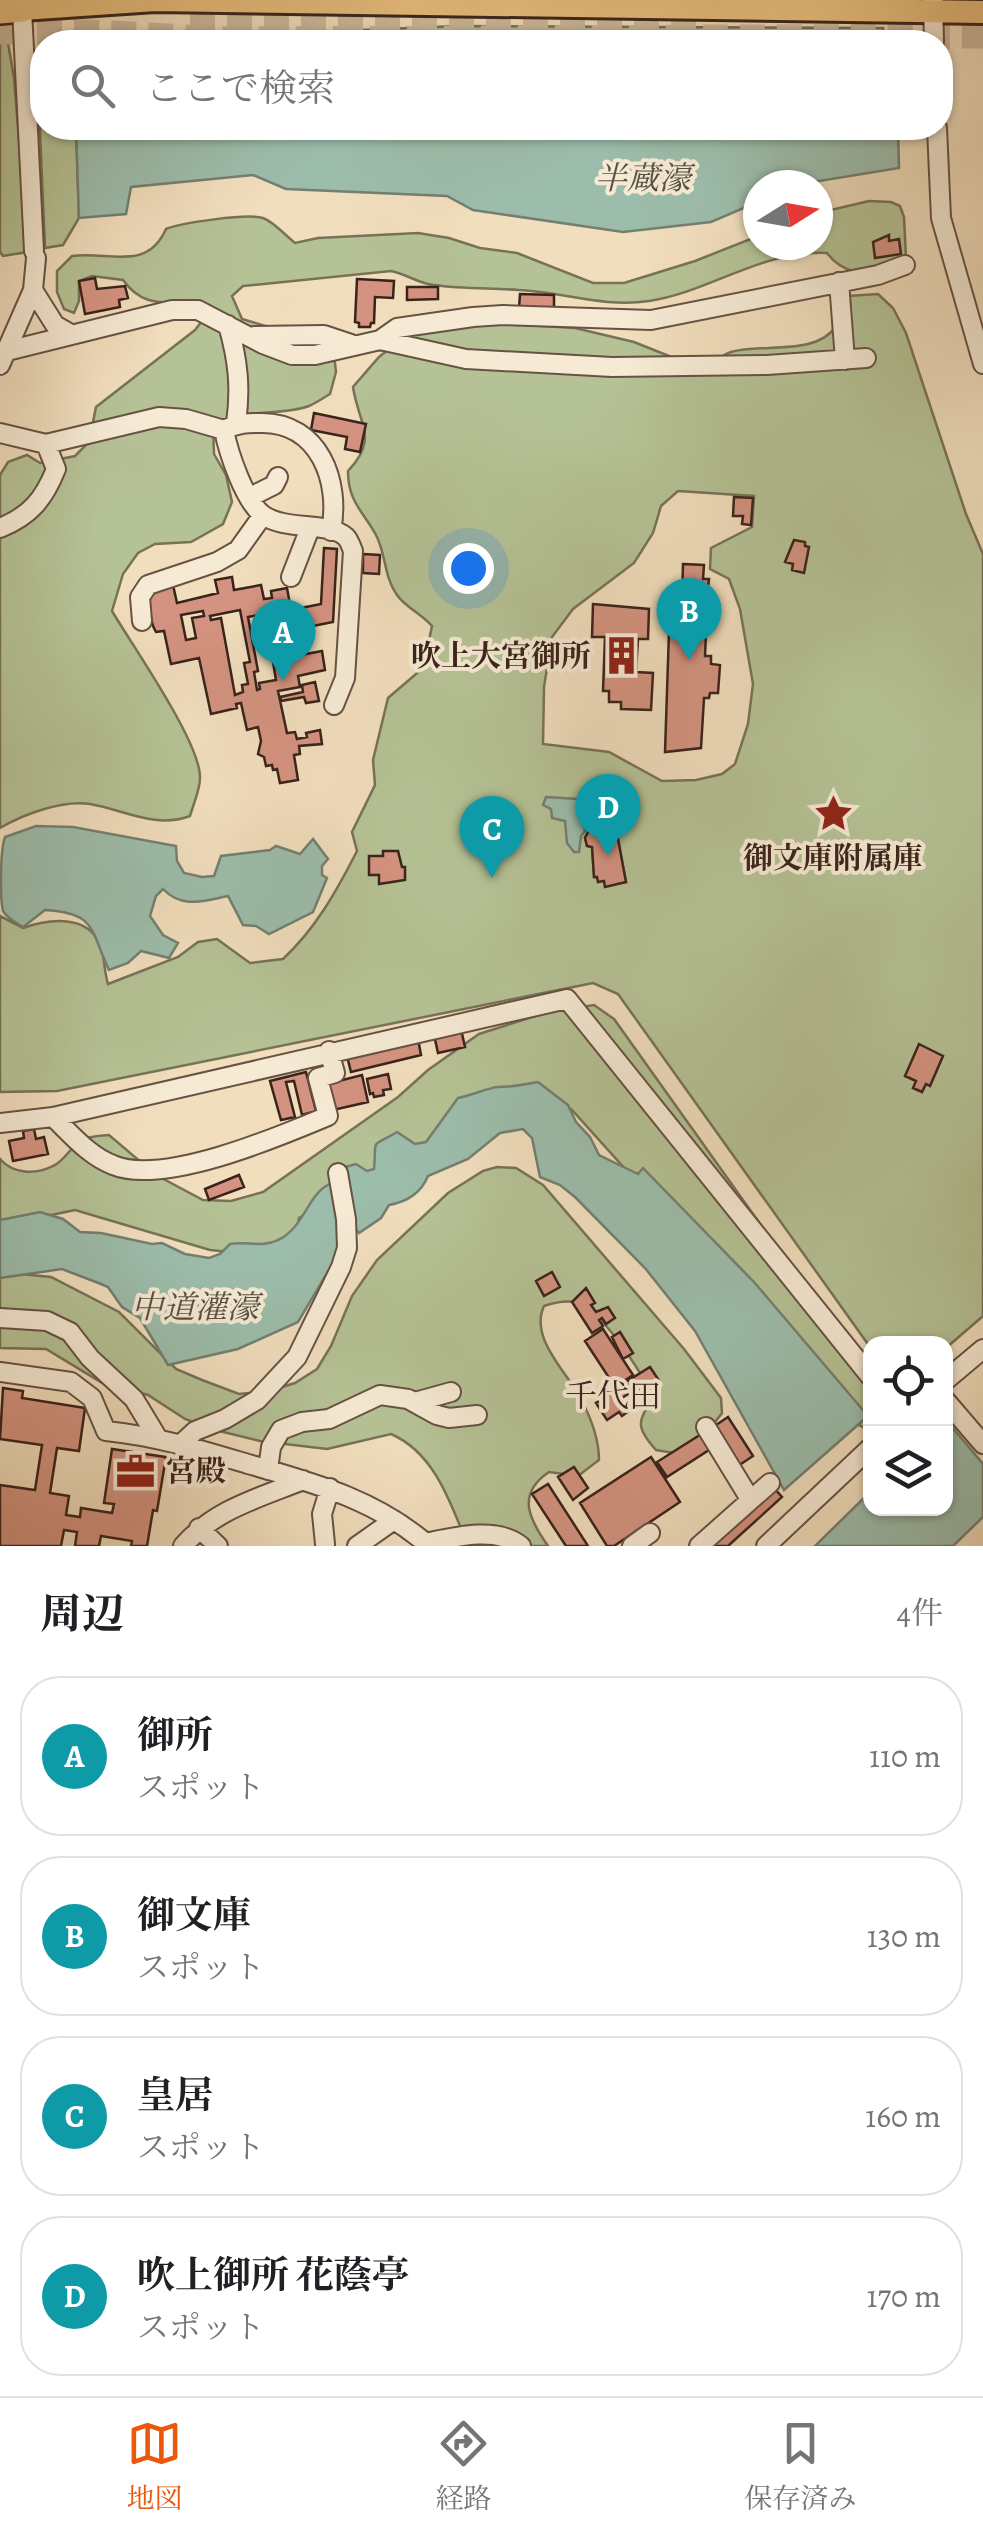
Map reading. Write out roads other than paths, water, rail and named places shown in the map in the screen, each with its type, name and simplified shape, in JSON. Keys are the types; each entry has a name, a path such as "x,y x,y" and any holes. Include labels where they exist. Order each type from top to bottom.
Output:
{"main road":[{"path":"17,5 155,0 933,6 983,12"}],"street":[{"path":"3,358 33,290 35,255 17,5"},
{"path":"938,140 941,218 983,364"},
{"path":"380,340 397,328 474,317 651,320 878,275 906,265"},
{"path":"838,282 845,360"},
{"path":"33,290 55,325 69,333"},
{"path":"3,358 69,333 172,310 198,310 249,336 324,335 352,344 380,340 466,358 681,368 866,358"},
{"path":"228,325 238,361 240,392 227,444 250,497 262,515 310,528 353,551 345,678 334,705"},
{"path":"0,434 46,444 159,417 230,427 269,423 304,433 323,456 338,540"},
{"path":"0,528 22,519 50,483 56,469 46,444"},
{"path":"250,497 274,486 278,477"},
{"path":"142,621 140,597 148,585 217,562 238,550 262,515"},
{"path":"291,577 310,528"},
{"path":"0,1123 53,1116 567,999 863,1367"},
{"path":"53,1116 85,1148 112,1165 138,1171 192,1165 328,1116 318,1078 335,1072 329,1051"},
{"path":"181,1444 194,1430 225,1419 257,1400 297,1356 347,1248 338,1173"},
{"path":"0,1318 47,1321 70,1332 90,1358 134,1399 157,1436"},
{"path":"953,1374 983,1349"},
{"path":"0,1372 70,1382 92,1398 106,1430 157,1436 330,1488 381,1510 427,1544 484,1534 517,1541 521,1546"},
{"path":"415,1402 451,1392"},
{"path":"268,1470 271,1447 281,1430 302,1422 329,1419 380,1395 415,1402 438,1416 477,1414"},
{"path":"953,1409 983,1444"},
{"path":"706,1427 750,1500"},
{"path":"766,1546 863,1455"},
{"path":"183,1546 199,1528 232,1507 304,1480"},
{"path":"699,1546 770,1483"},
{"path":"325,1545 322,1514 330,1488"},
{"path":"358,1546 394,1520"},
{"path":"199,1528 218,1546"},
{"path":"632,1546 650,1533"}],"water":[{"name":"半蔵濠","path":"76,140 898,140 899,168 833,179 833,170 743,170 743,208 711,222 623,232 473,210 447,196 286,189 253,175 131,187 126,214 79,218"},
{"path":"546,797 578,799 585,831 579,852 567,843 565,821 552,818 551,809 543,805"},
{"path":"36,826 73,827 176,846 177,861 184,873 202,877 214,876 221,856 276,846 300,854 313,839 328,859 322,866 322,875 327,878 313,912 269,934 256,926 243,925 228,896 185,901 163,889 156,896 150,916 163,935 178,943 169,958 141,951 128,963 109,970 94,934 83,920 45,910 23,927 3,911 5,837"},
{"path":"538,1082 568,1105 599,1155 638,1174 643,1168 754,1282 863,1410 863,1420 784,1490 695,1331 645,1268 575,1197 540,1177 532,1138 523,1129 500,1133 468,1159 428,1176 417,1192 389,1205 381,1218 359,1233 354,1227 345,1167 356,1164 367,1171 374,1169 376,1144 397,1132 415,1144 426,1142 458,1098 495,1087"},
{"name":"中道灌濠","path":"333,1183 339,1253 298,1322 238,1349 168,1365 140,1318 122,1307 108,1287 62,1269 0,1278 0,1220 40,1212 63,1219 80,1232 162,1243 185,1254 209,1258 230,1244 278,1240 295,1227 318,1193"},
{"path":"953,1428 983,1464 983,1517 953,1546 815,1546 863,1499 863,1516 953,1516"}],"tunnel":[{"path":"190,22 700,18"},
{"path":"0,32 30,32"},
{"path":"953,36 983,36"}],"place":[{"name":"吹上大宮御所","path":"621,656"},
{"name":"御文庫","path":"689,660"},
{"name":"御所","path":"283,681"},
{"name":"御文庫附属庫","path":"833,814"},
{"name":"吹上御所 花蔭亭","path":"608,856"},
{"name":"皇居","path":"492,878"},
{"name":"宮殿","path":"136,1471"}],"district":[{"name":"千代田","path":"613,1396"}]}
